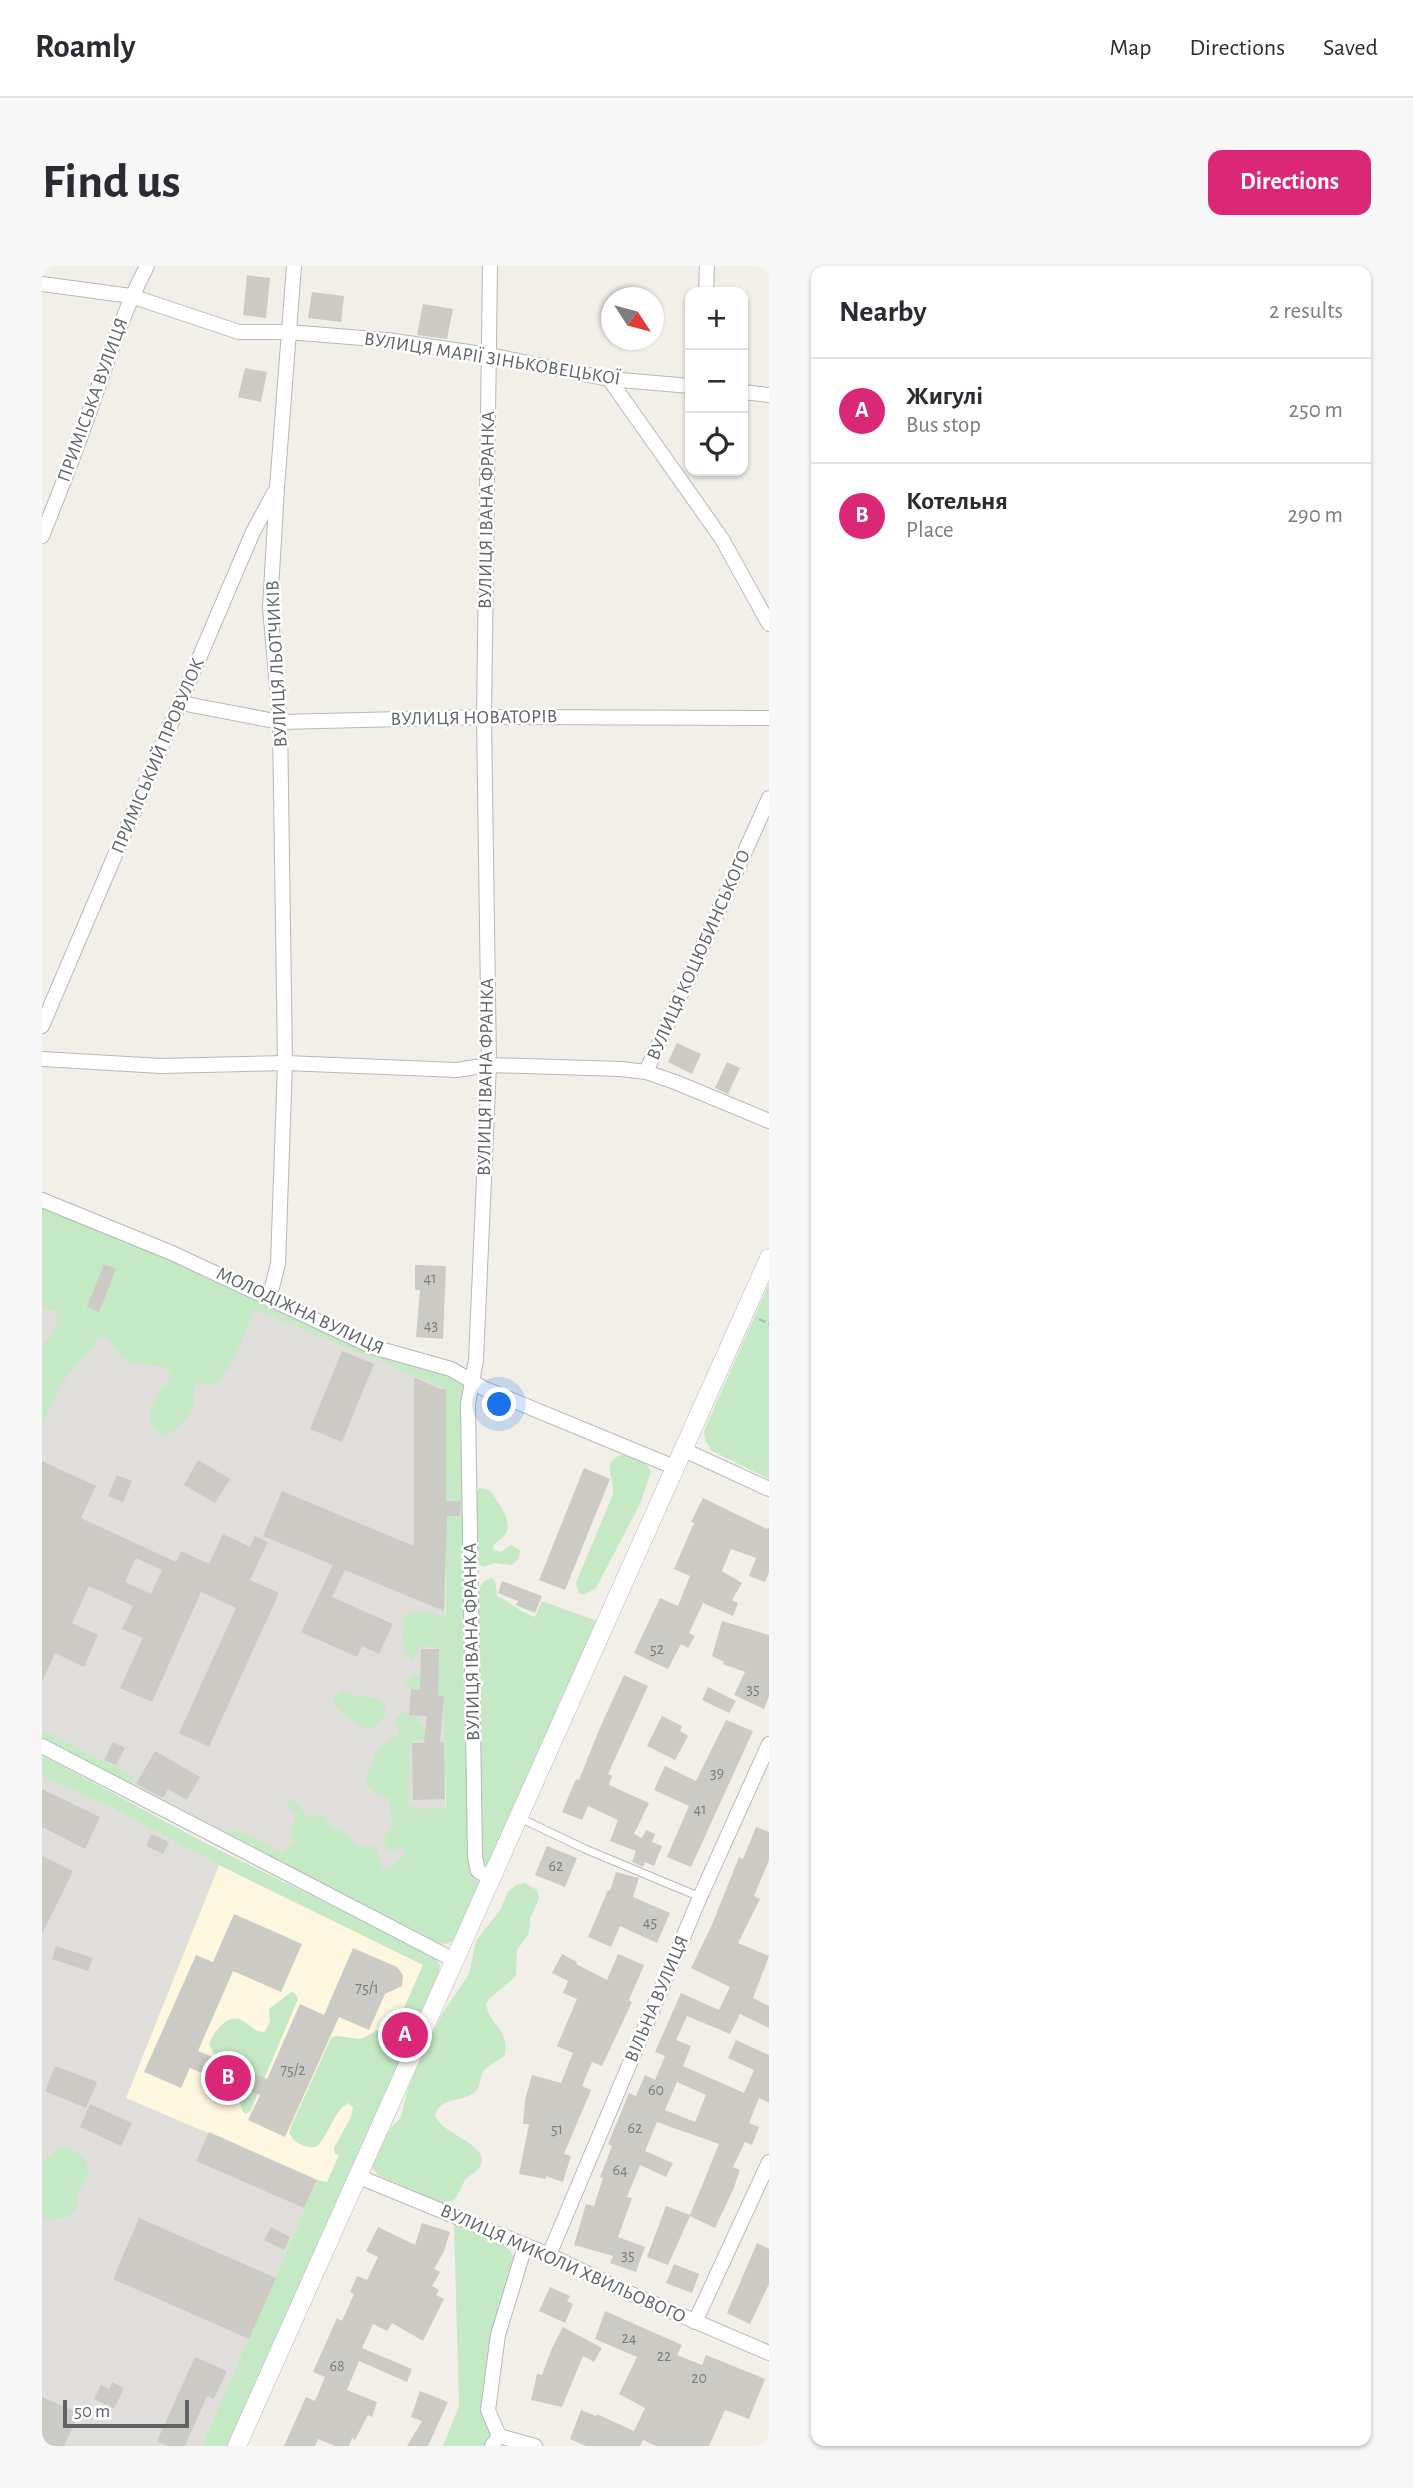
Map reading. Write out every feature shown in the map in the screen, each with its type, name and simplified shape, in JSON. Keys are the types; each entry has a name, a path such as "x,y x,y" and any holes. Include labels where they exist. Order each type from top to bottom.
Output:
{"street":[{"name":"ПРИМІСЬКА ВУЛИЦЯ","path":"42,536 75,452 109,351 131,296 148,266"},
{"name":"ВУЛИЦЯ ЛЬОТЧИКІВ","path":"269,1299 278,1264 285,1063 280,722 270,607 294,266"},
{"name":"ВУЛИЦЯ ІВАНА ФРАНКА","path":"491,266 484,717 489,1065 474,1382 468,1404 475,1857 478,1871 491,1878"},
{"path":"706,287 707,266"},
{"name":"ВУЛИЦЯ МАРІЇ ЗІНЬКОВЕЦЬКОЇ","path":"42,284 131,296 239,332 288,332 387,340 489,355 609,379 685,386"},
{"path":"609,379 723,539 769,624"},
{"path":"748,393 769,395"},
{"name":"ПРИМІСЬКИЙ ПРОВУЛОК","path":"42,1026 253,532 277,488"},
{"name":"ВУЛИЦЯ НОВАТОРІВ","path":"181,703 280,722 484,717 769,718"},
{"name":"ВУЛИЦЯ КОЦЮБИНСЬКОГО","path":"646,1072 769,799"},
{"path":"42,1059 160,1066 285,1063 457,1070 489,1065 621,1069 646,1072 675,1082 769,1121"},
{"name":"МОЛОДІЖНА ВУЛИЦЯ","path":"42,1200 172,1252 373,1347 451,1369 483,1388 674,1467"},
{"path":"236,2446 769,1258"},
{"path":"682,1449 769,1489"},
{"name":"ВІЛЬНА ВУЛИЦЯ","path":"549,2255 699,1897 769,1744"},
{"path":"42,1746 453,1960"},
{"path":"695,2322 769,2162"},
{"name":"ВУЛИЦЯ МИКОЛИ ХВИЛЬОВОГО","path":"357,2176 549,2255 769,2353"},
{"path":"525,2246 498,2335 488,2410 495,2441 535,2446"}],"lane":[{"path":"517,1817 699,1897"}],"shaded area":[{"path":"42,1220 446,1389 445,1888 424,1930 239,1830 222,1832 131,1784 135,1777 42,1729"},
{"path":"42,1776 112,1808 219,1865 126,2098 317,2180 202,2446 42,2446"},
{"path":"219,1865 423,1964 327,2183 126,2098"}],"green space":[{"path":"42,1204 448,1372 467,1383 475,1875 480,1883 456,1937 448,1944 435,1943 222,1832 239,1830 283,1853 293,1841 291,1827 297,1814 287,1803 292,1800 307,1815 324,1816 331,1827 344,1831 359,1848 374,1845 382,1869 389,1869 404,1855 404,1850 400,1848 391,1851 385,1846 384,1839 392,1825 389,1799 374,1792 365,1783 377,1749 400,1733 396,1722 397,1716 403,1712 417,1717 430,1732 429,1741 414,1741 410,1744 408,1804 416,1809 446,1808 445,1697 432,1689 408,1689 404,1685 412,1676 439,1674 440,1650 437,1647 421,1646 413,1660 408,1656 404,1647 403,1620 406,1614 426,1612 446,1617 446,1389 254,1309 238,1352 225,1374 212,1385 196,1384 191,1411 185,1421 172,1432 161,1435 151,1420 153,1405 171,1376 170,1372 159,1367 127,1361 105,1336 97,1338 90,1351 68,1375 42,1424 42,1345 52,1335 57,1321 56,1311 42,1308"},
{"path":"769,1284 769,1479 712,1451 705,1440 704,1431"},
{"path":"621,1455 643,1462 651,1472 640,1504 596,1588 584,1595 579,1593 576,1583 613,1494 611,1462"},
{"path":"480,1488 490,1490 507,1522 506,1533 493,1546 494,1550 501,1552 511,1545 520,1550 519,1558 512,1565 495,1563 482,1567 477,1561 478,1522 475,1493"},
{"path":"492,1578 497,1596 529,1615 535,1617 542,1601 597,1621 490,1863 486,1865 480,1861 476,1594 479,1595 484,1582"},
{"path":"342,1691 381,1701 385,1712 378,1724 371,1729 360,1725 339,1710 333,1701"},
{"path":"42,1729 135,1777 131,1784 42,1739"},
{"path":"42,1755 207,1844 432,1955 440,1965 228,2446 202,2446 317,2180 327,2182 339,2155 335,2154 334,2148 353,2108 349,2103 339,2111 316,2147 304,2146 294,2140 289,2133 292,2124 331,2038 336,2036 361,2039 380,2029 394,2031 423,1965 219,1865 112,1808 42,1776"},
{"path":"525,1883 537,1890 539,1898 530,1919 529,1933 517,1950 516,1975 486,2004 491,2018 502,2032 505,2055 485,2069 476,2091 442,2105 435,2115 446,2128 472,2145 482,2158 480,2167 465,2180 454,2200 442,2203 378,2175 372,2167 373,2163 390,2129 401,2117 409,2085 442,2014 469,1974 476,1941 500,1910 508,1892 516,1885"},
{"path":"291,1992 295,1993 298,1999 251,2110 246,2114 239,2100 247,2069 213,2053 209,2044 221,2026 234,2018 257,2031 265,2032 270,2021 269,2009"},
{"path":"67,2146 85,2159 89,2174 77,2196 78,2204 72,2213 61,2218 42,2220 42,2159 47,2159 58,2149"},
{"path":"454,2224 505,2246 514,2258 492,2435 485,2446 443,2446 459,2406"}],"building":[{"path":"247,275 270,278 266,318 243,315"},
{"path":"312,292 344,296 341,322 308,318"},
{"path":"423,304 453,309 447,339 417,335"},
{"path":"245,368 267,372 261,402 238,397"},
{"path":"677,1043 701,1054 692,1074 668,1062"},
{"path":"727,1062 740,1068 728,1094 715,1088"},
{"path":"104,1264 116,1269 99,1312 87,1307"},
{"path":"415,1265 446,1266 443,1339 416,1337 420,1290 415,1290"},
{"path":"342,1351 374,1364 342,1442 310,1429"},
{"path":"414,1377 440,1389 446,1389 446,1501 460,1501 460,1516 447,1516 444,1611 345,1570 332,1597 393,1624 379,1654 362,1646 357,1657 301,1632 333,1565 263,1536 282,1491 414,1546"},
{"path":"198,1460 230,1479 215,1503 184,1485"},
{"path":"42,1461 96,1486 81,1518 176,1562 181,1551 209,1564 223,1534 250,1547 255,1536 268,1542 250,1580 279,1593 209,1747 179,1733 236,1608 201,1592 152,1702 120,1688 143,1638 122,1629 133,1606 89,1586 72,1623 98,1635 84,1667 55,1653 42,1682","holes":["136,1558 162,1570 151,1594 125,1582"]},
{"path":"584,1468 610,1479 565,1590 539,1580"},
{"path":"117,1475 132,1481 123,1502 108,1496"},
{"path":"703,1498 767,1529 769,1527 769,1572 765,1582 749,1576 756,1558 731,1549 722,1571 742,1583 732,1600 738,1603 733,1616 703,1603 689,1633 695,1636 688,1648 681,1644 668,1669 634,1653 660,1598 678,1606 690,1576 674,1569"},
{"path":"502,1581 542,1596 535,1613 516,1605 518,1601 498,1593"},
{"path":"722,1621 769,1635 769,1696 764,1709 734,1695 745,1672 723,1664 724,1662 712,1656"},
{"path":"421,1649 439,1649 438,1696 444,1696 440,1742 444,1742 445,1799 413,1800 412,1743 424,1743 427,1716 409,1715 411,1689 420,1690"},
{"path":"624,1675 648,1686 608,1774 612,1776 609,1785 649,1803 634,1834 642,1838 646,1830 655,1834 652,1842 662,1846 654,1866 645,1862 643,1867 632,1862 636,1851 610,1841 618,1820 588,1806 582,1820 562,1812 576,1779 579,1780"},
{"path":"708,1687 736,1701 729,1713 702,1700"},
{"path":"662,1716 682,1726 680,1731 688,1736 675,1760 647,1746"},
{"path":"726,1720 753,1731 691,1867 667,1857 689,1806 654,1790 665,1766 696,1781"},
{"path":"113,1742 125,1748 116,1765 104,1760"},
{"path":"155,1751 200,1777 187,1800 168,1789 163,1798 136,1784"},
{"path":"42,1789 100,1817 85,1849 42,1827"},
{"path":"756,1827 769,1832 769,1860 754,1896 760,1899 738,1943 769,1956 753,1998 769,2006 769,2028 740,2014 730,2034 687,2016 676,2040 691,2046 683,2066 744,2093 754,2070 728,2058 736,2040 769,2055 769,2103 759,2098 749,2123 759,2127 752,2145 745,2142 733,2167 740,2170 715,2228 690,2216 668,2265 647,2257 666,2206 690,2215 719,2144 657,2122 645,2151 673,2163 666,2177 640,2165 627,2197 632,2198 618,2237 645,2247 636,2272 610,2263 613,2256 574,2245 586,2204 594,2206 603,2178 600,2177 612,2146 608,2144 629,2093 636,2096 645,2075 655,2080 665,2056 655,2052 681,1993 719,2010 730,1987 691,1968 739,1857 743,1859","holes":["677,2082 706,2095 695,2122 665,2110"]},
{"path":"151,1834 169,1842 163,1854 146,1846"},
{"path":"547,1846 577,1858 565,1887 535,1875"},
{"path":"42,1856 73,1871 42,1934"},
{"path":"616,1872 639,1878 633,1897 670,1913 657,1943 620,1926 611,1947 588,1937"},
{"path":"234,1914 302,1944 281,1992 233,1971 198,2051 267,2079 300,2004 324,2015 353,1948 397,1967 403,1975 402,1986 385,1994 369,2030 339,2017 285,2137 248,2120 260,2095 232,2083 226,2097 213,2092 219,2080 190,2068 181,2088 144,2072 196,1955 213,1962"},
{"path":"56,1946 93,1958 88,1971 52,1959"},
{"path":"562,1954 607,1980 618,1954 644,1965 629,2000 632,2002 602,2066 592,2062 582,2086 591,2090 564,2154 571,2156 563,2182 546,2176 546,2179 519,2174 529,2124 523,2124 525,2100 532,2075 561,2083 573,2053 557,2046 577,1999 563,1993 568,1981 552,1973"},
{"path":"55,2066 97,2082 86,2108 45,2091"},
{"path":"90,2104 132,2123 121,2146 80,2127"},
{"path":"209,2132 317,2180 304,2208 196,2161"},
{"path":"139,2218 276,2278 249,2339 113,2279"},
{"path":"422,2223 450,2232 434,2269 440,2272 432,2286 439,2290 436,2295 444,2299 423,2341 392,2323 387,2331 373,2324 362,2348 412,2369 407,2382 359,2361 347,2390 377,2402 372,2417 368,2415 355,2440 352,2438 349,2446 335,2446 318,2439 315,2446 284,2446 306,2397 315,2401 325,2377 313,2372 337,2318 342,2321 354,2294 350,2292 357,2276 367,2280 378,2257 366,2251 378,2227 415,2245"},
{"path":"271,2227 290,2237 284,2250 264,2240"},
{"path":"757,2243 769,2249 769,2284 750,2324 727,2313"},
{"path":"674,2264 699,2274 692,2293 666,2283"},
{"path":"550,2287 570,2296 567,2301 573,2304 565,2323 539,2311"},
{"path":"605,2311 682,2345 677,2355 702,2365 706,2355 765,2379 749,2419 725,2410 709,2446 656,2446 643,2440 640,2446 586,2446 570,2439 581,2410 596,2416 597,2414 634,2431 645,2408 619,2394 637,2357 595,2339"},
{"path":"563,2327 602,2348 594,2362 583,2356 562,2407 531,2400 537,2374 542,2375"},
{"path":"195,2357 227,2371 214,2399 207,2396 185,2446 167,2446 157,2441"},
{"path":"112,2382 124,2388 114,2409 94,2399 101,2385 109,2389"},
{"path":"420,2391 448,2402 428,2446 407,2446 422,2421 411,2417"},
{"path":"42,2397 79,2413 64,2446 42,2446"}],"place":[{"name":"Жигулі","path":"405,2035"},
{"name":"Котельня","path":"228,2078"}]}
